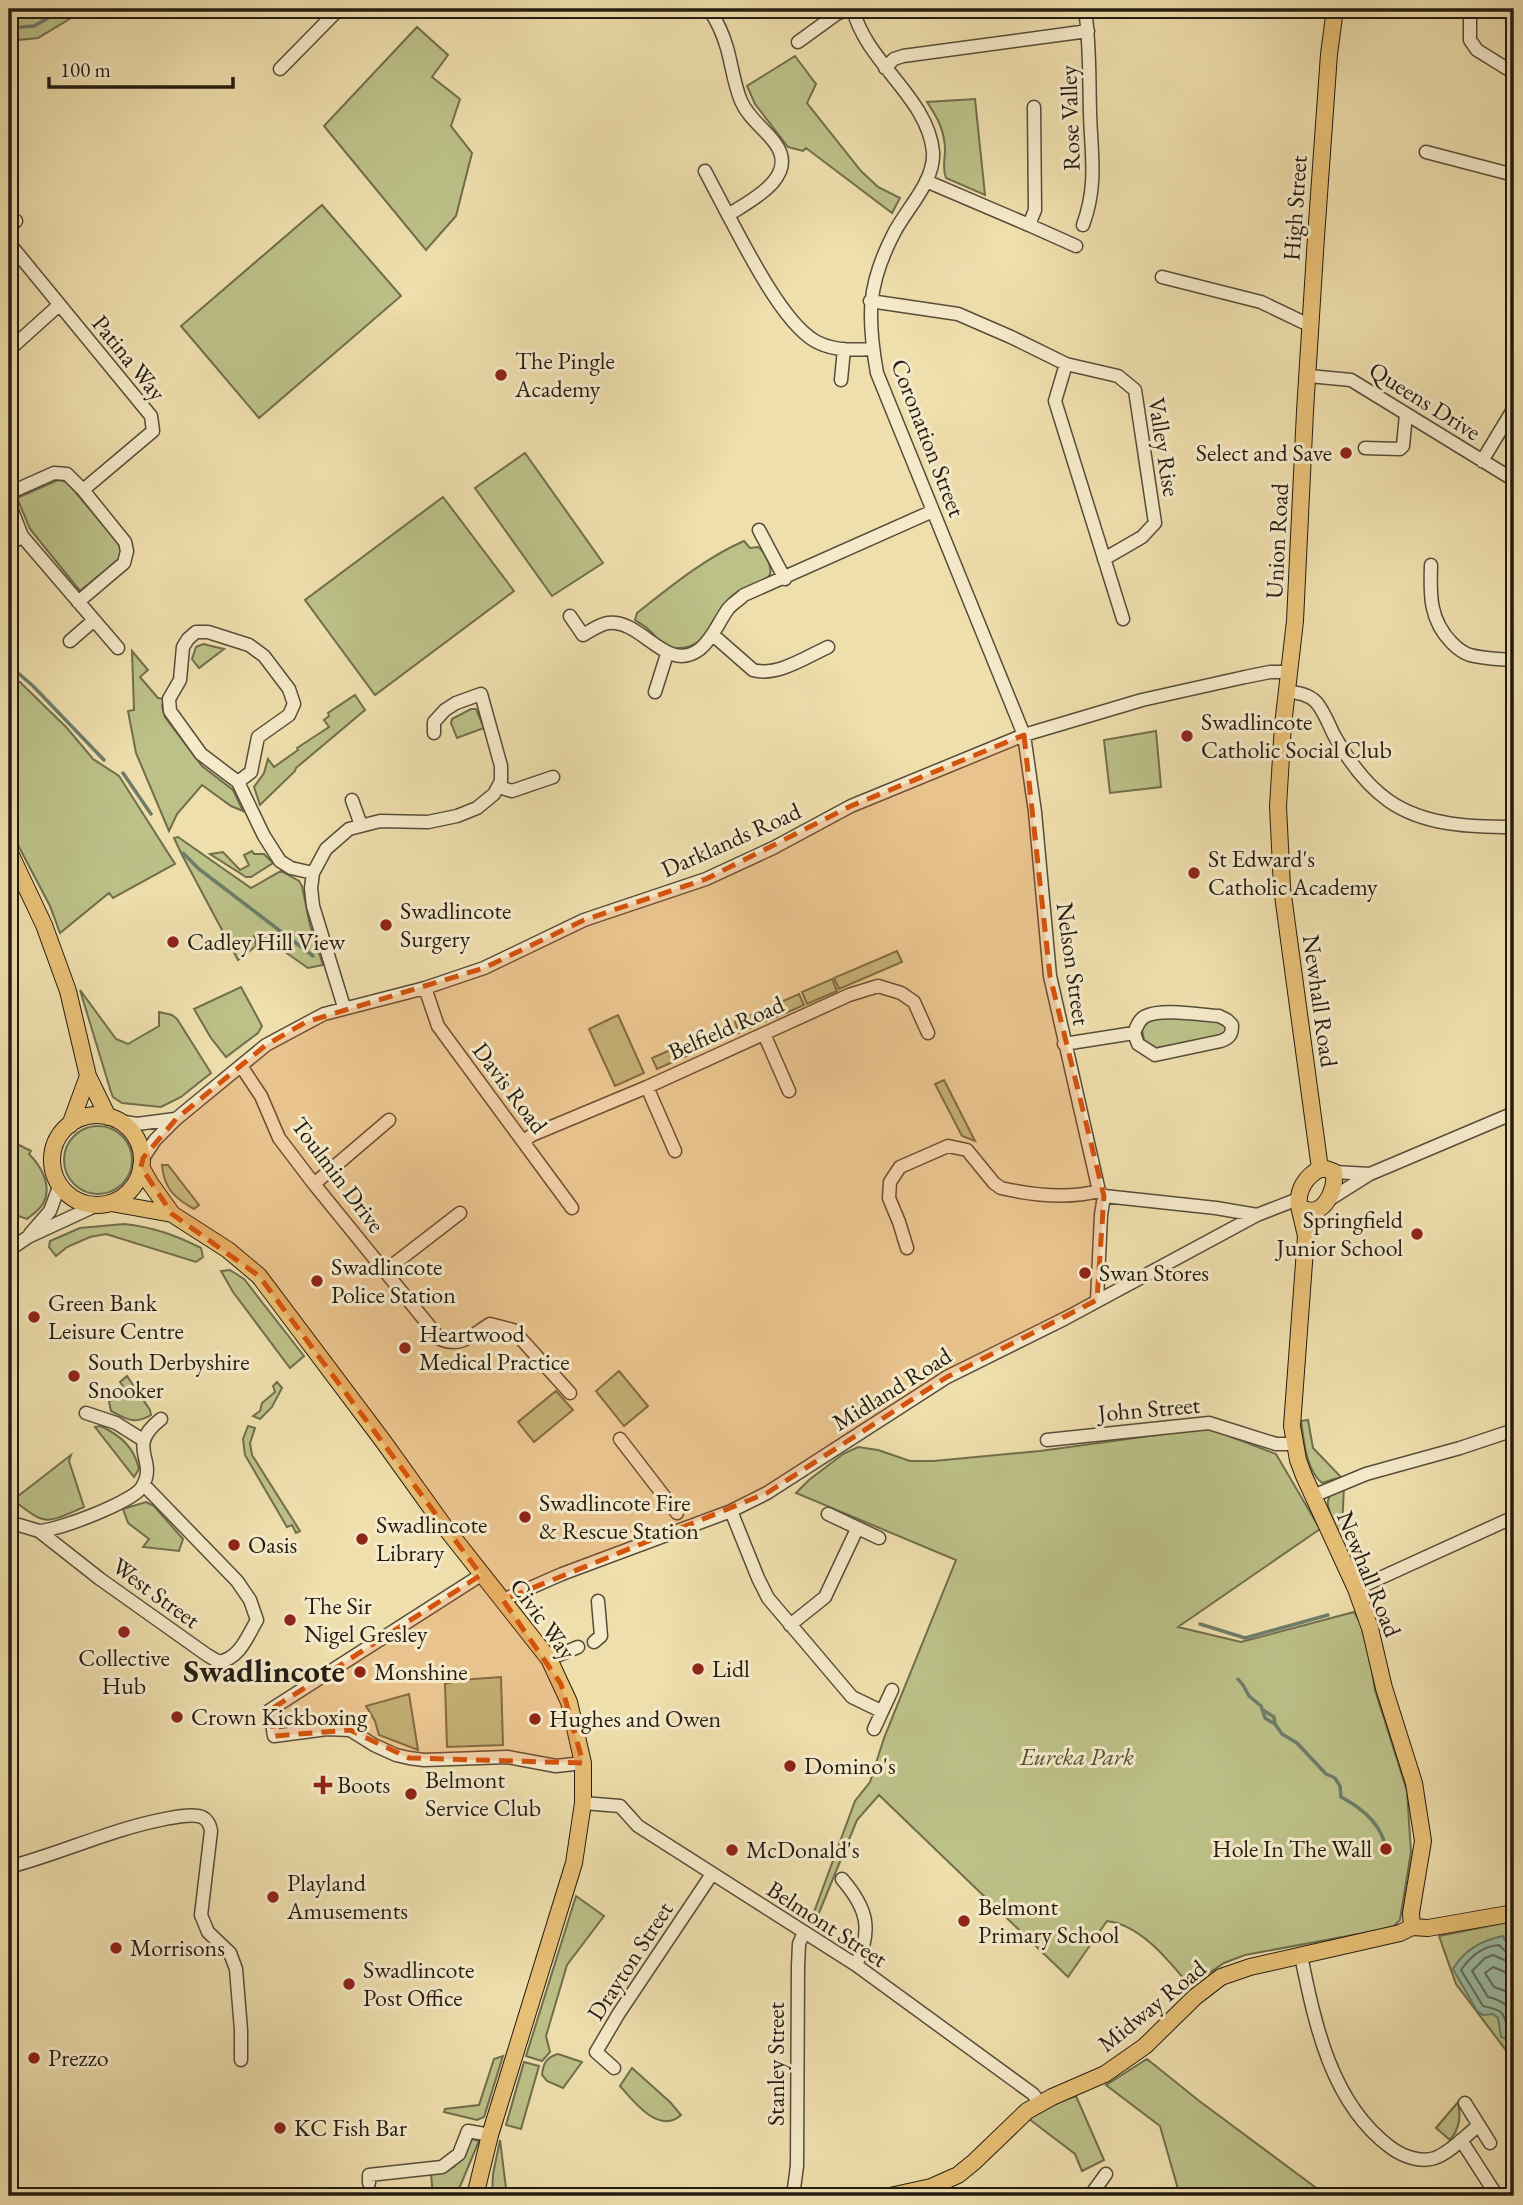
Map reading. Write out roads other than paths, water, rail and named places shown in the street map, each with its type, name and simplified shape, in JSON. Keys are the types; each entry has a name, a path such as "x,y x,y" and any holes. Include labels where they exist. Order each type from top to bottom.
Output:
{"main road":[{"name":"High Street","path":"1305,411 1329,54 1335,9"},
{"name":"Union Road","path":"1290,672 1305,411"},
{"name":"Newhall Road","path":"1290,672 1286,692 1278,806 1282,888 1327,1171 1335,1183 1306,1236"},
{"path":"9,851 57,959 68,992 88,1076 113,1119 135,1136 140,1145 142,1162 138,1180 130,1190 103,1204 73,1198 54,1174 52,1152 61,1132 70,1125 97,1116 113,1119"},
{"path":"70,1125 88,1076"},
{"name":"Civic Way","path":"142,1162 150,1183 172,1214 255,1271 481,1575 549,1659 569,1702 583,1763 583,1803 574,1863 490,2135 475,2196"},
{"path":"1323,1205 1312,1211 1304,1210 1299,1203 1305,1181 1312,1173 1327,1171"},
{"name":"Newhall Road","path":"1299,1203 1306,1236 1292,1412 1294,1444 1298,1460 1356,1589 1370,1628 1384,1688 1409,1765 1419,1807 1423,1851 1411,1913 1412,1927"},
{"name":"Civic Way","path":"103,1204 172,1214"},
{"name":"Midway Road","path":"890,2196 933,2192 967,2168 1014,2121 1040,2103 1094,2079 1146,2046 1195,1997 1221,1977 1250,1967 1400,1933 1412,1927 1428,1928 1514,1913"}],"street":[{"path":"280,69 339,9"},
{"path":"709,9 726,44 741,100 749,115 776,144 781,155 781,165 773,184 728,215"},
{"path":"798,41 838,13 853,9 863,34 885,68 894,59 903,56 1088,31"},
{"name":"Rose Valley","path":"1083,225 1091,204 1094,180 1088,31 1084,9"},
{"path":"1470,9 1470,40 1477,50 1514,73"},
{"name":"Coronation Street","path":"885,68 925,122 933,155 926,181 895,232 877,274 870,301 877,373 1024,735"},
{"path":"1029,225 1035,210 1034,107"},
{"path":"1426,152 1514,175"},
{"path":"705,171 763,276 790,318 806,336 822,344 844,349 873,349"},
{"path":"926,181 1076,246"},
{"name":"Patina Way","path":"9,243 151,416 153,431 83,490"},
{"path":"1162,277 1261,302 1311,326"},
{"name":"Valley Rise","path":"870,301 958,314 1066,364 1118,376 1135,390 1155,523 1142,537 1104,559"},
{"path":"9,350 59,305"},
{"path":"842,380 844,349"},
{"path":"1066,364 1055,401 1122,619"},
{"name":"Queens Drive","path":"1308,376 1351,380 1514,480"},
{"path":"1482,461 1514,408"},
{"path":"1365,448 1400,449 1403,446 1406,414"},
{"path":"9,493 54,473 67,474 124,542 127,551 124,564 78,602"},
{"path":"9,503 23,536 117,648"},
{"path":"570,616 583,635 607,623 625,625 643,634 667,654 685,656 698,650 713,635 729,608 744,595 933,511"},
{"path":"759,530 785,579"},
{"path":"9,545 23,536"},
{"path":"1426,572 1433,613 1439,628 1454,646 1469,655 1514,660"},
{"path":"69,641 93,621"},
{"path":"238,782 251,772 258,737 289,715 294,704 289,689 264,656 249,645 208,632 196,632 183,647 182,671 169,699 170,712 201,754 238,782 264,836 280,861 290,868 313,873"},
{"path":"713,635 753,670 761,673 772,672 828,647"},
{"path":"655,692 667,654"},
{"name":"Darklands Road","path":"142,1162 155,1140 176,1119 241,1066 277,1037 324,1014 425,988 484,968 584,920 706,879 773,848 851,806 1024,735 1142,700 1270,672 1290,672"},
{"path":"1286,692 1300,692 1317,703 1350,762 1389,801 1422,818 1485,827 1514,827"},
{"path":"344,1007 313,906 313,873 326,849 349,829 361,825 380,821 428,822 457,816 489,800 499,787 501,766 481,694 445,710 434,722 434,733"},
{"name":"Nelson Street","path":"1024,735 1035,812 1050,976 1101,1194 1097,1300"},
{"path":"499,787 512,791 553,777"},
{"path":"352,800 361,825"},
{"path":"252,843 264,836"},
{"name":"Belfield Road","path":"524,1141 532,1135 647,1087 849,995 878,986 901,993 914,1002 928,1033"},
{"name":"Davis Road","path":"425,988 438,1026 572,1208"},
{"path":"1156,1013 1219,1016 1232,1025 1228,1039 1155,1055 1138,1044 1133,1033 1145,1016 1156,1013"},
{"path":"1064,1044 1133,1033"},
{"path":"764,1034 789,1091"},
{"name":"Toulmin Drive","path":"241,1066 261,1096 279,1138 440,1339 458,1343 490,1324 513,1330 570,1392"},
{"path":"647,1087 675,1151"},
{"path":"1323,1205 1370,1174 1514,1113"},
{"path":"113,1119 137,1124 176,1119"},
{"path":"314,1184 389,1120"},
{"path":"907,1248 900,1222 889,1198 890,1182 900,1167 948,1146 967,1150 1001,1188 1061,1195 1101,1194 1257,1215"},
{"path":"1327,1171 1370,1174"},
{"path":"28,1237 50,1211 60,1184"},
{"name":"Midland Road","path":"503,1600 562,1574 731,1511 767,1493 946,1377 1066,1318 1257,1215 1299,1203"},
{"path":"9,1250 28,1237 103,1204"},
{"path":"385,1271 460,1213"},
{"path":"86,1413 116,1423 143,1440"},
{"path":"40,1531 52,1530 135,1495 144,1485 147,1470 143,1440 147,1431 162,1419"},
{"name":"John Street","path":"1048,1440 1209,1423 1276,1444 1294,1444"},
{"path":"1313,1496 1366,1474 1472,1445 1514,1430"},
{"path":"620,1439 677,1513"},
{"name":"West Street","path":"9,1522 40,1531 134,1604 219,1662 233,1657 257,1620 250,1600 237,1581 144,1485"},
{"path":"731,1511 768,1598 852,1697 881,1711"},
{"path":"828,1514 879,1538"},
{"path":"1356,1589 1514,1517"},
{"path":"790,1625 825,1597 857,1529"},
{"path":"481,1575 270,1710 274,1736 327,1729 351,1730 385,1750 409,1758 424,1760 506,1757 556,1766 583,1763"},
{"path":"594,1642 601,1636 598,1601"},
{"path":"549,1659 578,1647"},
{"path":"874,1729 892,1690"},
{"name":"Belmont Street","path":"583,1803 620,1806 638,1826 856,1965 1033,2094 1040,2103"},
{"path":"9,1867 142,1824 190,1816 199,1816 209,1823 210,1852 201,1915 208,1932 230,1953 236,1969 241,2060"},
{"name":"Drayton Street","path":"614,2068 596,2052 712,1874"},
{"path":"842,1879 854,1893 866,1921 866,1943 856,1965"},
{"name":"Stanley Street","path":"793,2196 797,2166 798,1966 799,1944 804,1932"},
{"path":"1301,1956 1311,2005 1327,2056 1343,2093 1359,2118 1377,2137 1396,2152 1416,2160 1433,2159 1447,2152 1478,2126"},
{"path":"1465,2103 1490,2143"},
{"path":"369,2183 369,2175 442,2167 459,2154 468,2130 490,2135"},
{"path":"1461,2140 1497,2196"},
{"path":"1090,2196 1106,2174"}],"water":[{"path":"1503,1936 1508,1945 1514,1948 1514,2036 1507,2039 1501,2037 1498,2018 1493,2014 1483,2015 1477,2011 1453,1969 1463,1956 1475,1947"}],"waterway":[{"path":"9,28 34,26 64,9"},
{"path":"9,665 33,686 104,760"},
{"path":"123,773 151,814"},
{"path":"183,853 199,869 313,956"},
{"path":"1200,1624 1245,1638 1328,1615"},
{"path":"1238,1679 1249,1696 1261,1706 1265,1718 1275,1724 1282,1734 1297,1743 1326,1774 1335,1778 1340,1786 1341,1797 1376,1824 1386,1849"},
{"path":"1263,1710 1274,1717 1275,1724"}],"place":[{"name":"The Pingle Academy","path":"501,375"},
{"name":"Select and Save","path":"1346,453"},
{"name":"Swadlincote Catholic Social Club","path":"1187,736"},
{"name":"St Edward's Catholic Academy","path":"1194,873"},
{"name":"Swadlincote Surgery","path":"386,925"},
{"name":"Cadley Hill View","path":"173,942"},
{"name":"Springfield Junior School","path":"1417,1234"},
{"name":"Swan Stores","path":"1085,1273"},
{"name":"Swadlincote Police Station","path":"317,1281"},
{"name":"Green Bank Leisure Centre","path":"34,1317"},
{"name":"Heartwood Medical Practice","path":"405,1348"},
{"name":"South Derbyshire Snooker","path":"74,1376"},
{"name":"Swadlincote Fire & Rescue Station","path":"525,1517"},
{"name":"Swadlincote Library","path":"362,1539"},
{"name":"Oasis","path":"234,1545"},
{"name":"The Sir Nigel Gresley","path":"290,1620"},
{"name":"Collective Hub","path":"124,1632"},
{"name":"Lidl","path":"698,1669"},
{"name":"Monshine","path":"360,1672"},
{"name":"Crown Kickboxing","path":"177,1717"},
{"name":"Hughes and Owen","path":"535,1719"},
{"name":"Domino's","path":"790,1766"},
{"name":"Boots","path":"323,1785"},
{"name":"Belmont Service Club","path":"411,1794"},
{"name":"Hole In The Wall","path":"1386,1849"},
{"name":"McDonald's","path":"732,1850"},
{"name":"Playland Amusements","path":"273,1897"},
{"name":"Belmont Primary School","path":"964,1921"},
{"name":"Morrisons","path":"116,1948"},
{"name":"Swadlincote Post Office","path":"349,1984"},
{"name":"Prezzo","path":"34,2058"},
{"name":"KC Fish Bar","path":"280,2128"}],"district":[{"name":"Swadlincote","path":"264,1671"}],"park label":[{"name":"Eureka Park","path":"1077,1757"}]}
